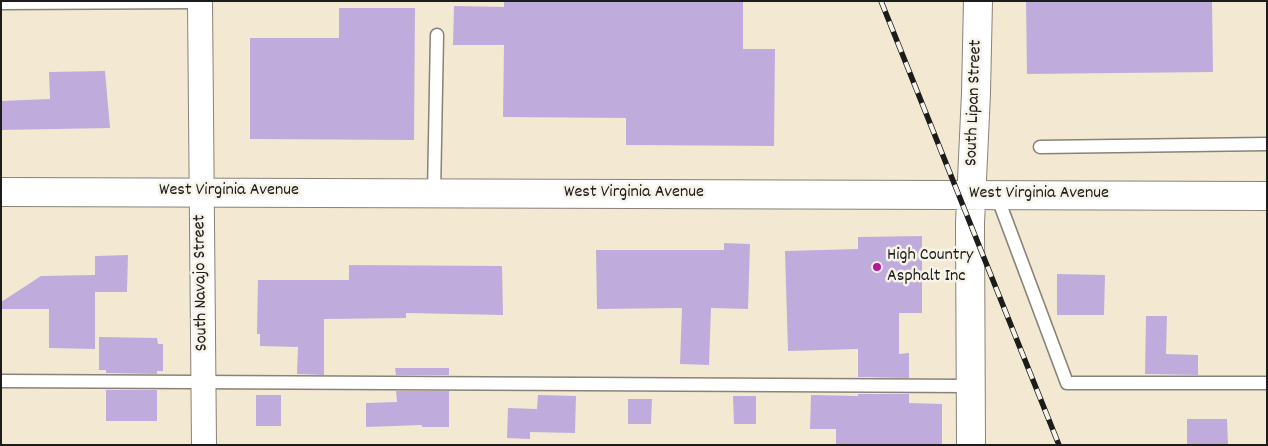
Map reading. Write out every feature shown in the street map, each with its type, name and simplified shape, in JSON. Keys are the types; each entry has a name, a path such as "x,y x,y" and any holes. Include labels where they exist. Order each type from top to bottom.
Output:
{"street":[{"name":"South Lipan Street","path":"971,445 971,195 978,1"},
{"name":"South Navajo Street","path":"200,2 204,445"},
{"name":"West Virginia Avenue","path":"1,192 1267,196"}],"lane":[{"path":"1,3 200,2"},
{"path":"434,193 437,35"},
{"path":"1040,147 1267,144"},
{"path":"998,196 1067,383 1267,383"},
{"path":"1,381 971,386"}],"building":[{"path":"504,1 743,1 743,49 775,49 774,146 626,145 626,118 503,117 504,45 453,45 454,6 504,7"},
{"path":"1026,1 1212,1 1213,72 1027,74"},
{"path":"339,8 415,8 414,140 250,139 250,38 339,38"},
{"path":"105,71 110,128 1,130 1,101 50,99 49,72"},
{"path":"922,236 922,313 899,313 899,354 909,353 909,378 858,377 858,349 788,351 785,251 858,249 858,237"},
{"path":"724,243 750,244 748,309 711,308 709,365 680,364 682,308 597,309 596,250 724,250"},
{"path":"128,255 127,292 95,292 95,349 49,348 49,309 1,309 1,302 41,276 95,275 95,256"},
{"path":"349,265 502,266 503,315 406,313 406,318 324,319 324,375 297,374 298,347 260,346 260,334 257,334 258,280 349,280"},
{"path":"1057,274 1105,275 1104,315 1057,315"},
{"path":"1146,316 1167,316 1166,354 1198,355 1198,375 1145,374"},
{"path":"99,337 157,338 158,344 163,344 163,371 157,371 157,374 106,373 106,370 99,370"},
{"path":"395,368 449,368 449,375 396,375"},
{"path":"106,390 157,390 157,421 106,421"},
{"path":"396,391 449,391 449,427 422,427 422,425 366,427 366,403 397,402"},
{"path":"858,394 909,394 909,403 942,404 942,445 836,445 836,429 810,429 811,395 858,396"},
{"path":"256,395 281,395 281,426 256,426"},
{"path":"538,395 576,396 575,433 530,432 530,439 507,438 508,408 537,409"},
{"path":"733,396 756,396 756,424 734,424"},
{"path":"628,399 652,399 651,424 628,424"},
{"path":"1187,419 1227,419 1228,445 1187,445"}],"railway":[{"path":"881,1 1059,445"}],"place":[{"name":"High Country Asphalt Inc","path":"877,267"}]}
